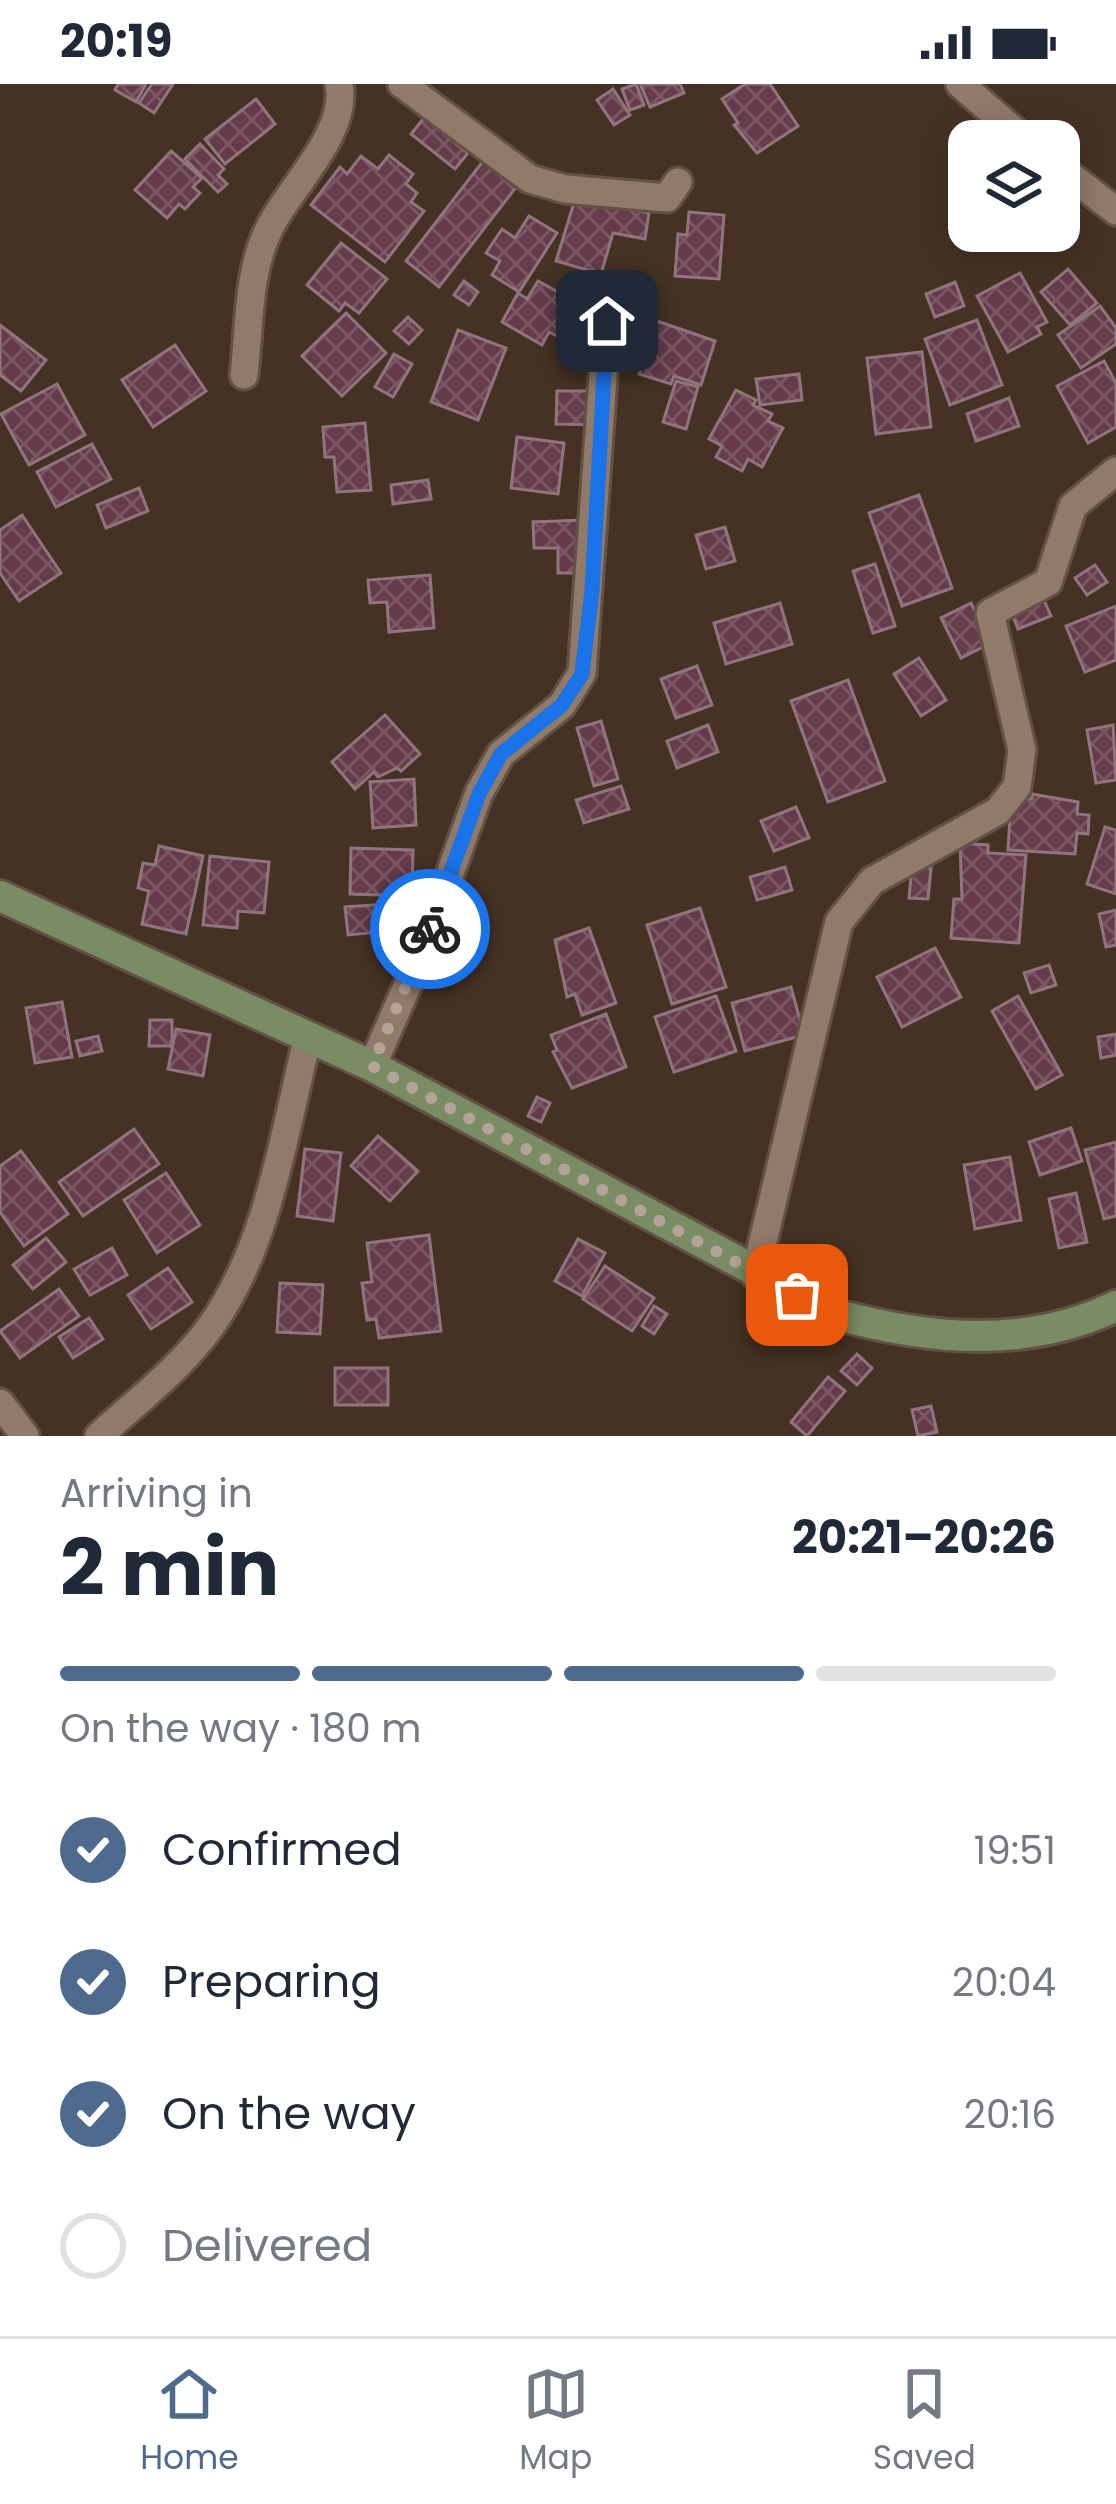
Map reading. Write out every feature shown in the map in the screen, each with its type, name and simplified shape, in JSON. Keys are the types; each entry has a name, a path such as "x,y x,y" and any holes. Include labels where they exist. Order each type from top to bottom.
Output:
{"main road":[{"path":"0,896 372,1066 838,1316 903,1333 1039,1333 1116,1306"}],"street":[{"path":"244,375 252,278 268,229 331,129 338,84"},
{"path":"402,84 530,179 566,189 667,198 678,182"},
{"path":"960,84 1002,120"},
{"path":"1080,184 1116,212"},
{"path":"372,1066 419,957 479,794 501,754 562,705 582,674 592,590 607,321"},
{"path":"755,1275 838,922 872,881 998,811 1017,787 1022,750 989,613 1048,582 1072,506 1116,471"},
{"path":"99,1436 178,1364 211,1326 238,1281 262,1216 308,1037"},
{"path":"0,1403 26,1436"}],"building":[{"path":"118,84 146,84 136,102 115,90"},
{"path":"152,84 173,84 154,113 139,103"},
{"path":"636,84 644,105 630,110 622,89"},
{"path":"640,84 680,84 684,93 650,107"},
{"path":"745,84 770,84 798,126 757,153 734,125 738,123 722,99"},
{"path":"613,89 630,115 614,125 597,100"},
{"path":"256,99 275,124 225,164 205,139"},
{"path":"424,118 468,153 455,169 411,134"},
{"path":"200,144 224,169 218,175 227,184 218,192 185,159"},
{"path":"171,151 202,178 193,187 200,193 185,209 179,204 167,218 135,190"},
{"path":"389,155 413,174 406,184 417,193 411,202 424,211 385,262 311,205 340,167 347,174 361,156 378,169"},
{"path":"483,161 517,186 439,287 406,261"},
{"path":"576,196 649,213 645,239 613,233 601,274 556,261"},
{"path":"689,212 724,215 719,279 675,276 678,234 687,235"},
{"path":"529,216 557,233 519,292 492,275 500,261 486,253 502,229 515,238"},
{"path":"341,243 387,279 359,313 345,303 339,311 307,285"},
{"path":"1068,269 1097,303 1070,325 1041,292"},
{"path":"1020,273 1047,322 1037,327 1041,334 1008,352 977,296"},
{"path":"464,281 478,292 469,305 454,295"},
{"path":"538,281 580,304 561,338 549,332 542,345 502,322 518,293 527,299"},
{"path":"955,282 964,306 935,317 926,294"},
{"path":"1100,306 1116,328 1116,344 1081,368 1058,335"},
{"path":"346,313 386,353 342,396 302,356"},
{"path":"408,317 422,330 409,344 394,331"},
{"path":"977,320 1002,385 950,405 925,339"},
{"path":"657,321 715,341 701,385 674,376 671,384 639,374"},
{"path":"0,325 46,360 21,391 0,375"},
{"path":"458,330 506,348 478,420 431,402"},
{"path":"175,345 206,391 153,427 122,380"},
{"path":"922,352 931,427 876,434 867,358"},
{"path":"394,354 412,364 393,397 375,387"},
{"path":"1104,361 1116,383 1116,427 1088,443 1057,386"},
{"path":"799,374 802,400 760,405 756,379"},
{"path":"676,381 698,387 686,429 663,422"},
{"path":"57,384 85,435 29,465 1,414"},
{"path":"736,390 756,400 753,405 772,414 768,421 783,428 762,467 748,459 742,471 716,457 722,446 709,439"},
{"path":"557,391 600,391 600,425 556,424"},
{"path":"1009,398 1019,426 976,441 967,414"},
{"path":"365,423 371,490 337,492 334,457 325,457 323,427"},
{"path":"517,437 564,443 558,494 511,488"},
{"path":"92,444 111,479 56,507 37,472"},
{"path":"428,480 431,499 393,504 391,485"},
{"path":"139,488 148,511 106,528 97,505"},
{"path":"919,495 952,588 902,606 869,513"},
{"path":"22,515 61,573 19,601 0,573 0,530"},
{"path":"583,520 584,573 558,573 558,548 534,548 533,522"},
{"path":"725,527 735,561 706,569 696,535"},
{"path":"875,564 895,626 873,633 853,571"},
{"path":"1095,565 1107,582 1087,595 1075,578"},
{"path":"430,575 434,628 389,632 387,602 370,603 368,580"},
{"path":"1043,598 1051,616 1018,629 1011,611"},
{"path":"780,603 792,644 726,664 714,623"},
{"path":"971,603 991,643 961,658 941,618"},
{"path":"1116,606 1116,660 1085,672 1066,626"},
{"path":"919,658 946,700 921,716 894,674"},
{"path":"697,666 712,705 676,718 661,679"},
{"path":"848,680 885,781 828,802 791,701"},
{"path":"385,715 420,754 401,771 397,768 378,777 374,772 355,789 332,762"},
{"path":"601,721 618,779 594,786 577,728"},
{"path":"708,725 718,752 677,768 667,741"},
{"path":"1113,725 1116,780 1096,783 1087,730"},
{"path":"414,779 416,825 373,828 370,782"},
{"path":"621,786 629,809 584,823 576,800"},
{"path":"1032,794 1078,802 1077,814 1089,815 1088,834 1077,833 1075,854 1008,850 1011,798 1032,799"},
{"path":"796,807 809,838 774,851 761,821"},
{"path":"1105,827 1116,830 1116,894 1087,884"},
{"path":"960,843 988,845 988,853 1026,855 1019,943 951,938 954,899 962,899"},
{"path":"159,846 203,856 186,934 142,924 149,891 138,888 143,863 155,865"},
{"path":"351,848 413,850 412,896 350,894"},
{"path":"210,856 269,862 264,913 238,911 237,928 203,925"},
{"path":"912,866 931,868 928,899 909,898"},
{"path":"785,867 792,890 757,900 750,877"},
{"path":"403,903 405,930 348,935 345,907"},
{"path":"700,908 726,987 672,1004 647,925"},
{"path":"1116,910 1116,945 1106,947 1099,914"},
{"path":"589,928 616,1003 582,1015 575,994 567,997 555,940"},
{"path":"935,948 961,997 902,1027 877,977"},
{"path":"1049,965 1056,985 1031,993 1024,973"},
{"path":"791,987 804,1035 745,1051 732,1003"},
{"path":"716,996 736,1051 674,1072 655,1017"},
{"path":"1018,996 1062,1075 1036,1089 992,1011"},
{"path":"62,1002 72,1057 35,1063 26,1008"},
{"path":"606,1014 626,1067 572,1088 553,1052 557,1050 551,1035"},
{"path":"150,1020 172,1020 172,1046 149,1046"},
{"path":"176,1029 210,1035 203,1076 168,1069"},
{"path":"1116,1034 1116,1055 1101,1058 1098,1037"},
{"path":"98,1036 102,1051 80,1056 76,1041"},
{"path":"537,1097 550,1103 541,1122 528,1116"},
{"path":"1071,1128 1082,1161 1040,1175 1029,1142"},
{"path":"134,1129 159,1164 83,1216 59,1182"},
{"path":"378,1136 418,1171 390,1201 351,1166"},
{"path":"1116,1142 1116,1216 1104,1219 1085,1150"},
{"path":"305,1149 341,1153 333,1221 297,1216"},
{"path":"21,1151 68,1214 24,1246 0,1212 0,1166"},
{"path":"1010,1157 1021,1220 975,1229 964,1165"},
{"path":"166,1173 200,1225 157,1253 124,1200"},
{"path":"1076,1193 1087,1242 1059,1248 1049,1199"},
{"path":"429,1235 441,1331 379,1338 376,1319 367,1320 362,1283 372,1282 367,1243"},
{"path":"46,1238 66,1262 33,1289 13,1265"},
{"path":"578,1239 605,1253 582,1296 555,1281"},
{"path":"112,1248 127,1275 90,1295 74,1269"},
{"path":"605,1266 654,1298 632,1331 583,1299"},
{"path":"168,1268 192,1302 151,1329 128,1295"},
{"path":"280,1283 323,1285 320,1334 277,1332"},
{"path":"59,1289 79,1316 20,1358 0,1331"},
{"path":"654,1306 667,1314 654,1334 642,1326"},
{"path":"89,1318 103,1339 73,1358 59,1337"},
{"path":"857,1354 872,1368 857,1385 841,1371"},
{"path":"335,1368 388,1368 388,1405 335,1405"},
{"path":"828,1377 845,1391 807,1436 791,1422"},
{"path":"931,1406 937,1432 918,1436 912,1410"}],"way so far":[{"path":"430,929 372,1066 797,1295"}],"route":[{"path":"430,929 479,794 501,754 562,705 582,674 592,590 607,321"}]}
